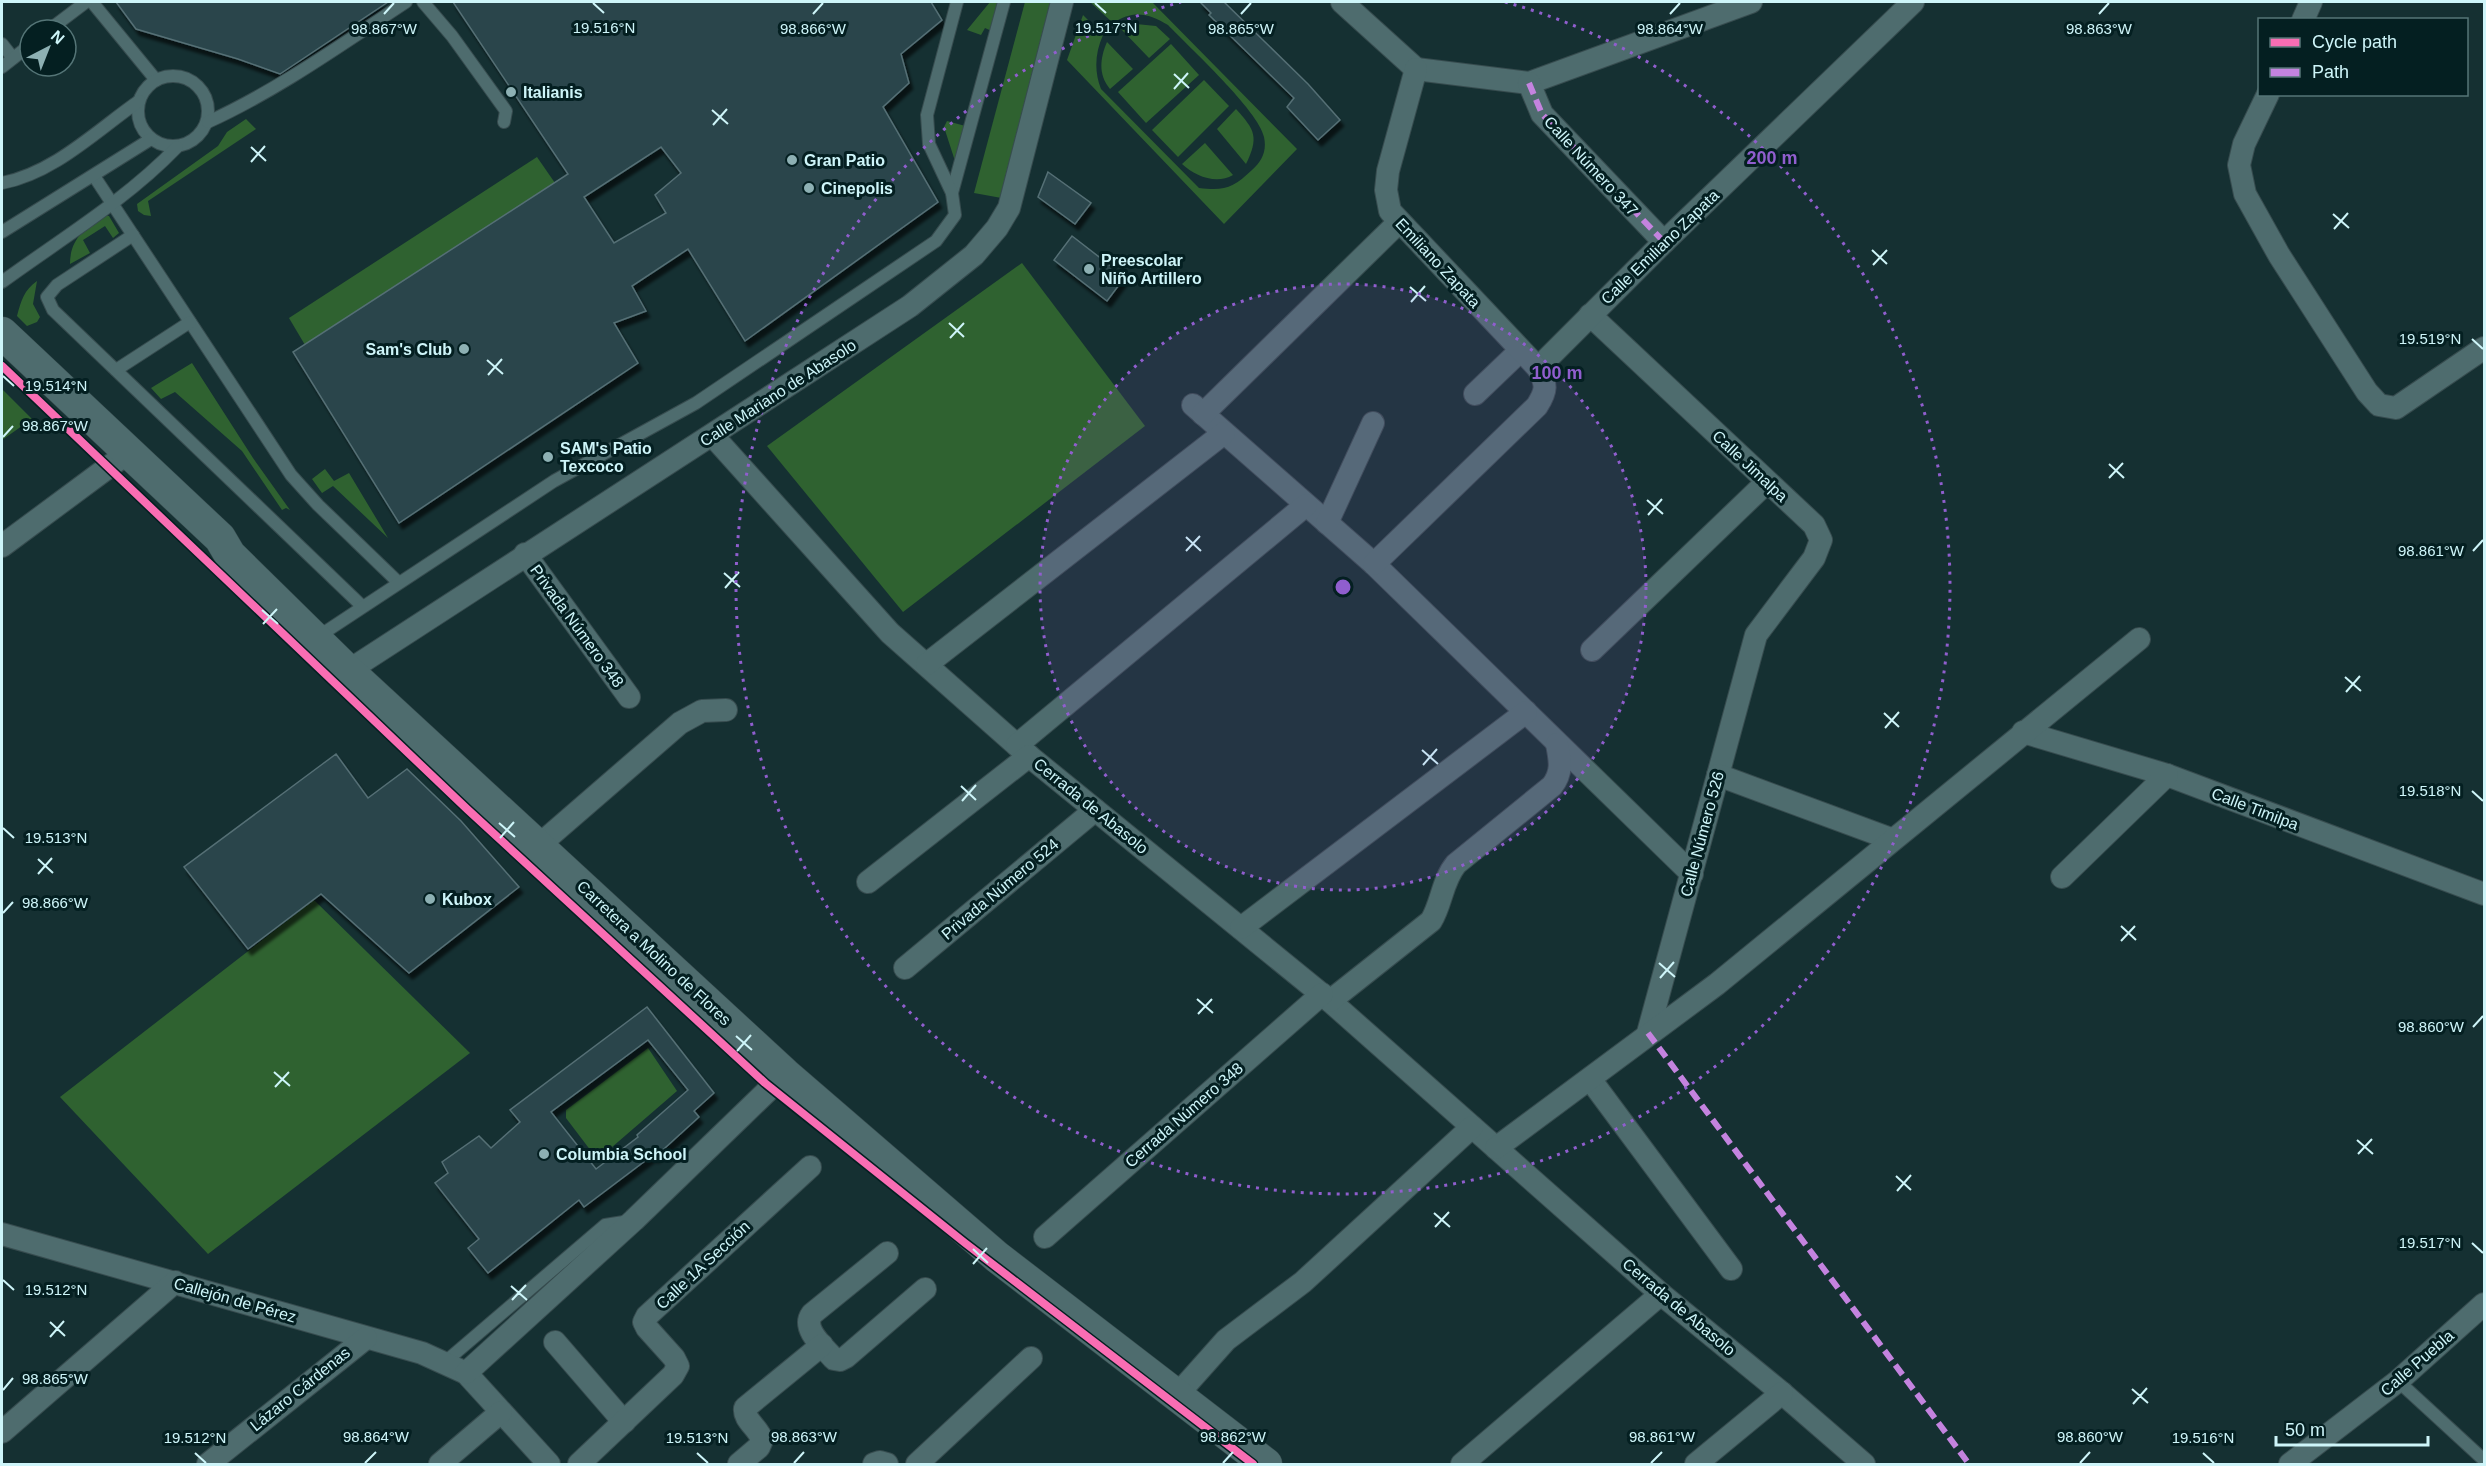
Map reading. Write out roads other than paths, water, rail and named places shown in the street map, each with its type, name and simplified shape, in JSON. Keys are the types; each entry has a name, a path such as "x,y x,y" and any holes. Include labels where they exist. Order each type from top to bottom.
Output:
{"main road":[{"name":"Carretera a Molino de Flores","path":"2,333 220,538 230,555 348,671 785,1074 997,1257 1266,1464"},
{"name":"Carretera a Molino de Flores","path":"2,349 118,460 212,545 230,555"}],"street":[{"name":"Calle Mariano de Abasolo","path":"348,671 910,306 974,255 997,228 1009,208 1062,2"},
{"path":"1342,2 1416,69 1528,83 1751,2"},
{"name":"Calle Emiliano Zapata","path":"1538,368 1664,242 1913,2"},
{"path":"2304,18 2311,2"},
{"name":"Emiliano Zapata","path":"1416,69 1388,171 1386,190 1390,211 1538,368"},
{"name":"Calle Número 347","path":"1528,83 1542,114 1664,242"},
{"path":"2267,96 2244,144 2239,165 2245,194 2278,255 2367,392 2379,405 2396,408 2484,348"},
{"path":"1399,222 1198,409 1374,564 1692,874"},
{"name":"Calle Jimalpa","path":"1590,315 1814,525 1821,540 1814,558 1756,634"},
{"path":"1475,394 1520,351"},
{"path":"1374,564 1537,406 1544,395 1545,382 1538,368"},
{"path":"1327,523 1373,423"},
{"path":"927,664 1224,433"},
{"name":"Cerrada de Abasolo","path":"713,435 890,633 1023,750 1326,997 1661,1294 1864,1464"},
{"path":"2,546 118,460"},
{"path":"1592,650 1767,482"},
{"path":"868,882 1306,505"},
{"name":"Privada Número 348","path":"525,554 629,697"},
{"name":"Calle Número 526","path":"1648,1033 1756,634"},
{"path":"1496,1148 1717,984 2139,639"},
{"path":"538,846 680,723 702,711 726,710"},
{"path":"1241,928 1526,712"},
{"name":"Calle Timilpa","path":"2023,732 2167,776 2484,894"},
{"name":"Cerrada Número 348","path":"1045,1237 1326,997 1431,921 1437,911 1448,874 1456,864 1559,778 1561,769 1557,744"},
{"path":"1718,775 1892,839"},
{"path":"2062,877 2167,776"},
{"name":"Privada Número 524","path":"905,968 1095,810"},
{"path":"549,1464 466,1373 634,1220 785,1074"},
{"path":"1590,1079 1731,1269"},
{"path":"1177,1395 1226,1340 1303,1282 1472,1127"},
{"name":"Calle 1A Sección","path":"579,1464 673,1375 678,1366 674,1358 647,1328 644,1322 647,1316 810,1167"},
{"name":"Callejón de Pérez","path":"2,1234 366,1338 445,1362 466,1373"},
{"path":"887,1253 812,1314 808,1320 808,1327 834,1359 840,1360 925,1289"},
{"path":"2,1432 175,1282"},
{"path":"1462,1464 1661,1294"},
{"name":"Calle Puebla","path":"2290,1464 2398,1381 2484,1304"},
{"name":"Lázaro Cárdenas","path":"208,1464 366,1338"},
{"path":"555,1342 624,1422"},
{"path":"739,1464 759,1447 762,1440 760,1433 746,1417 746,1408 822,1345"},
{"path":"917,1464 1031,1358"},
{"path":"1696,1464 1782,1393"},
{"path":"440,1464 501,1412"},
{"path":"874,1464 880,1462 887,1464"}],"lane":[{"path":"65,18 86,2"},
{"path":"92,2 156,80"},
{"path":"208,122 284,81 406,2"},
{"path":"423,2 506,111 504,122"},
{"path":"315,638 554,481 696,403 936,241 955,215 952,193 929,144 927,115 957,2"},
{"path":"952,193 1004,2"},
{"path":"2,44 13,58"},
{"path":"2,67 18,54"},
{"path":"169,75 183,77 196,83 205,94 209,108 208,122 201,134 190,143 177,147 163,146 151,139 142,128 138,115 139,101 145,88 156,80 169,75"},
{"path":"2,183 42,170 139,101"},
{"path":"2,232 151,139"},
{"path":"2,282 155,170 177,147"},
{"path":"94,176 291,475 318,505 398,582"},
{"path":"134,235 57,285 47,297 53,310 363,606"},
{"path":"116,370 190,322"},
{"path":"445,1362 605,1225 634,1220"},
{"path":"2398,1381 2484,1460"}],"place":[{"name":"Italianis","path":"511,92"},
{"name":"Gran Patio","path":"792,160"},
{"name":"Cinepolis","path":"809,188"},
{"name":"Preescolar Niño Artillero","path":"1089,269"},
{"name":"Sam's Club","path":"464,349"},
{"name":"SAM's Patio Texcoco","path":"548,457"},
{"name":"Kubox","path":"430,899"},
{"name":"Columbia School","path":"544,1154"}]}
